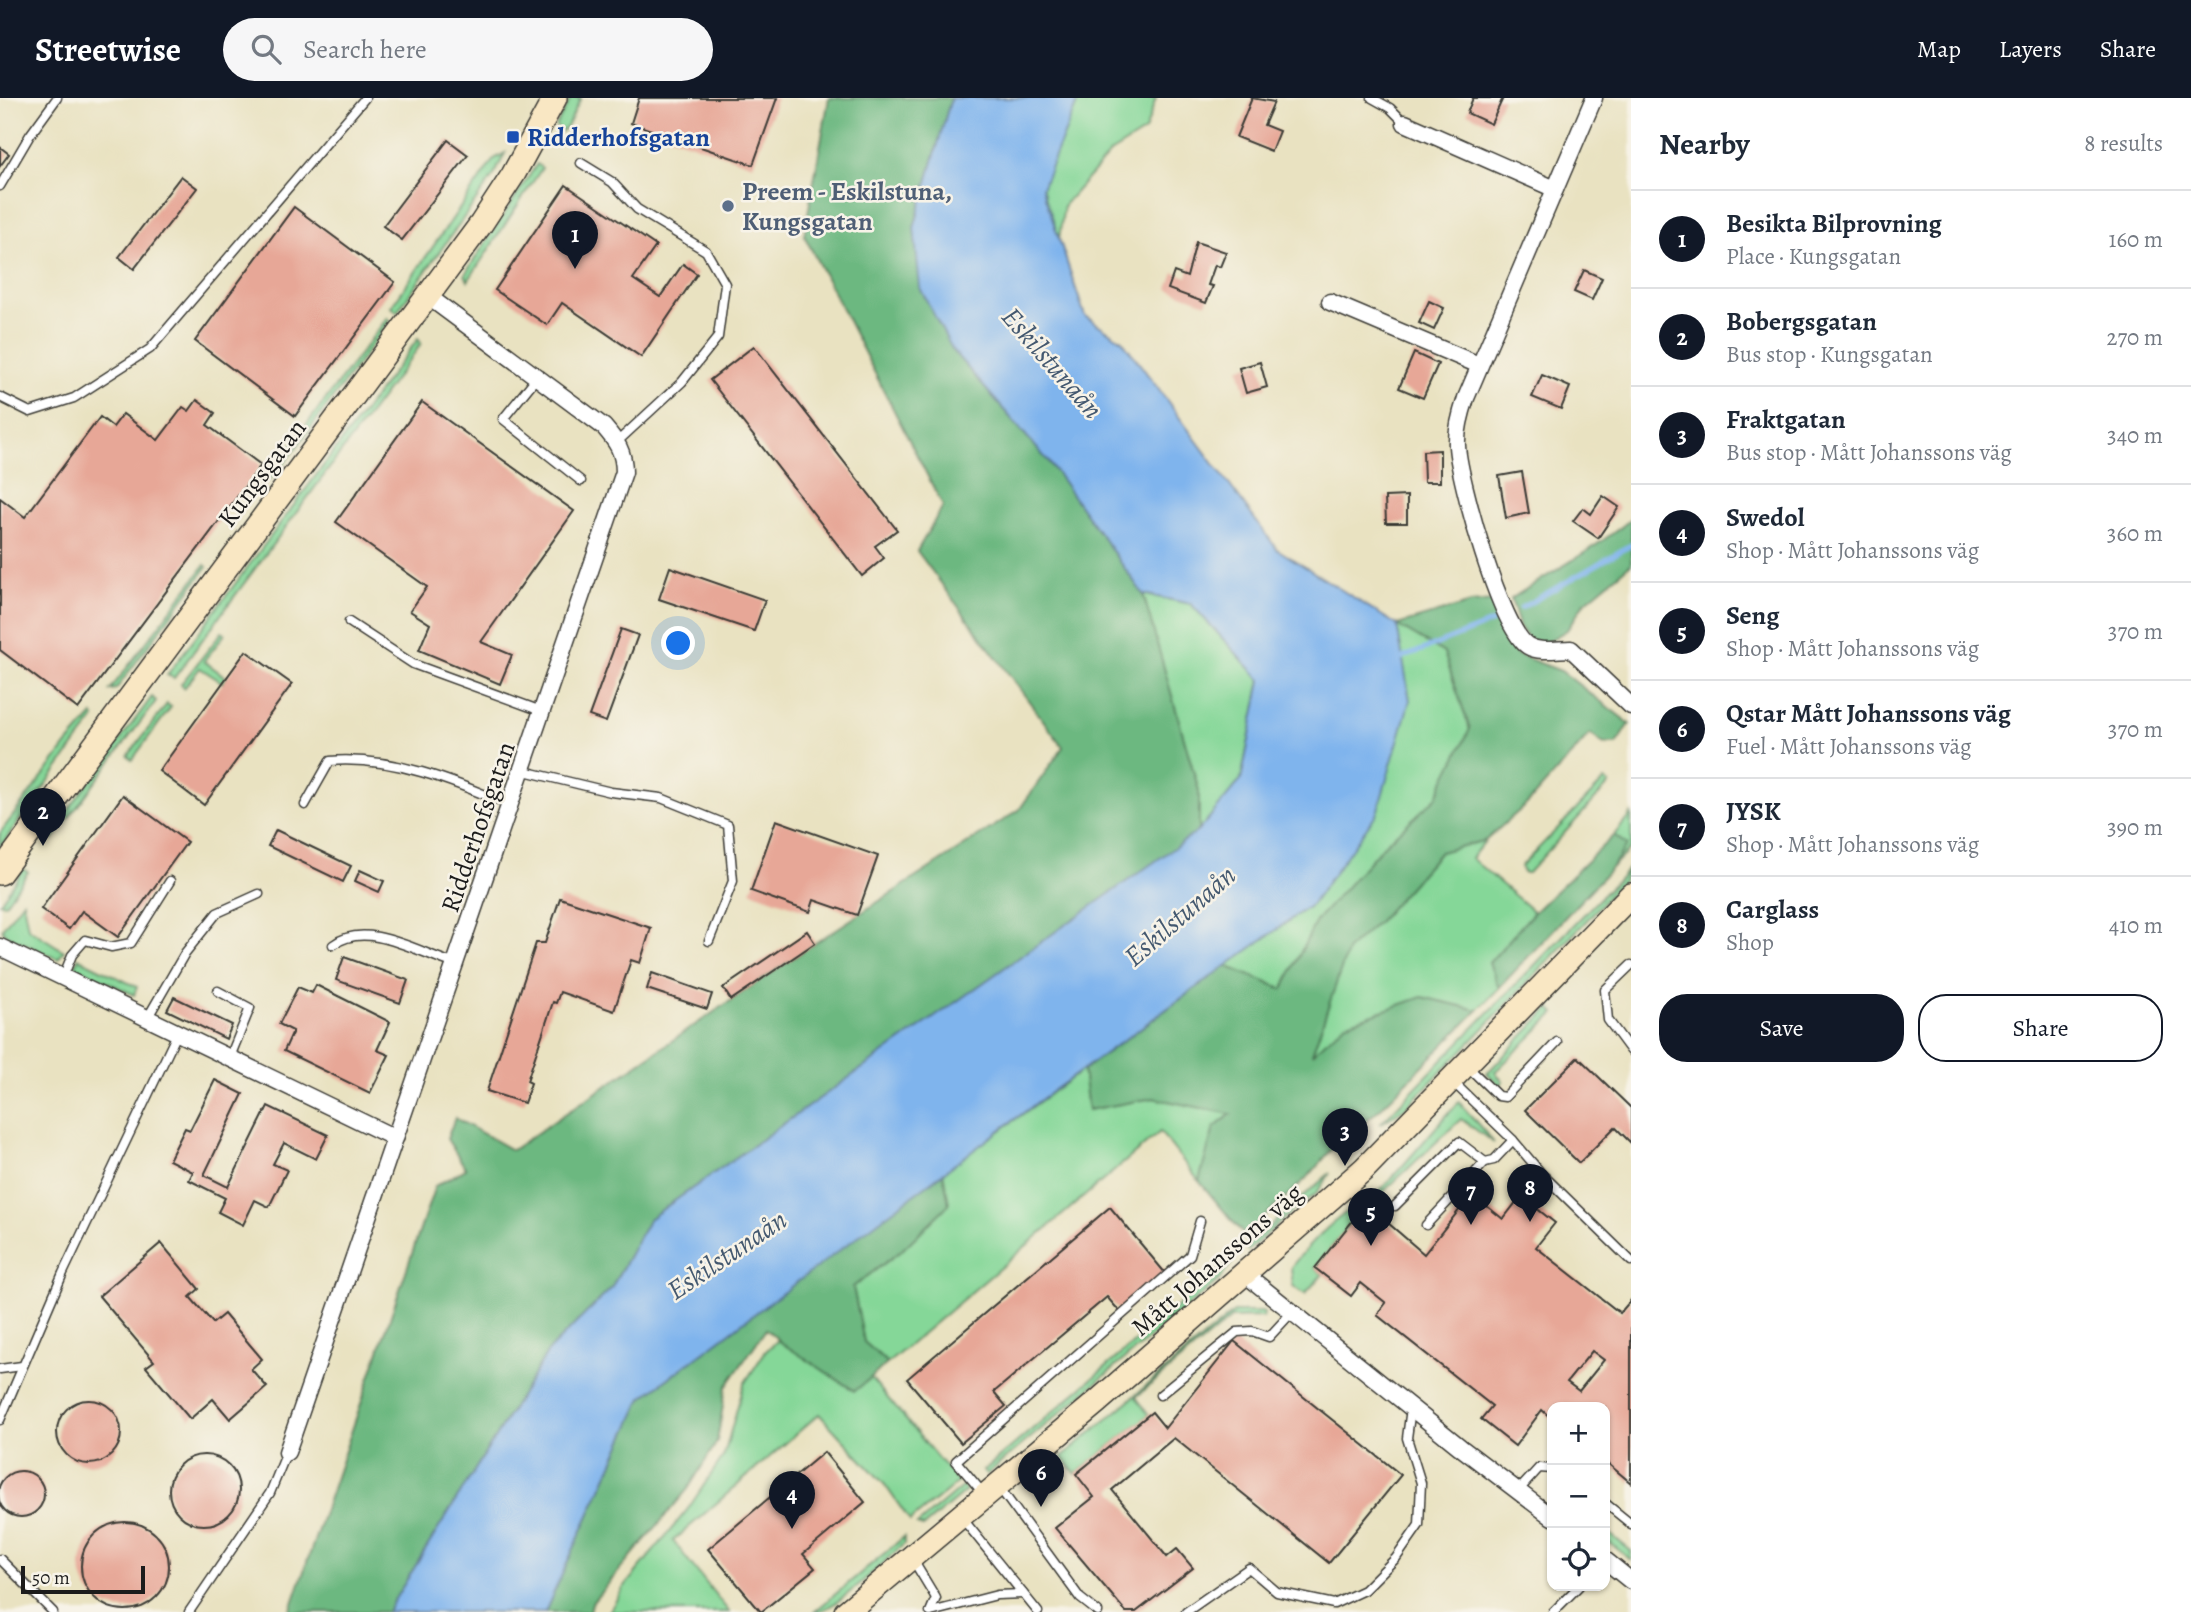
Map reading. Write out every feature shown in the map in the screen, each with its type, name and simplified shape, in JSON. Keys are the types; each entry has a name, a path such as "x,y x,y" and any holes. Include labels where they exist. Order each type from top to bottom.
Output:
{"street":[{"name":"Kungsgatan","path":"0,873 429,297 507,185 555,98"},
{"path":"1594,98 1479,365 1461,412 1457,446 1482,550 1512,627 1526,645 1538,650 1570,649 1631,706"},
{"path":"1405,123 1555,189"},
{"path":"429,297 604,427 617,442"},
{"path":"1330,302 1479,365"},
{"name":"Ridderhofsgatan","path":"287,1452 621,489 624,458 617,442"},
{"name":"Mått Johanssons väg","path":"845,1612 1364,1170 1631,895"},
{"path":"0,947 395,1138"},
{"path":"1245,1274 1547,1513"},
{"path":"1610,1564 1631,1581"}],"lane":[{"path":"0,186 30,135 57,98"},
{"path":"0,397 30,412 74,398 150,349 365,98"},
{"path":"1372,98 1390,108 1405,123"},
{"path":"581,163 612,182 637,209 706,251 725,284 718,337 682,382 617,442"},
{"path":"537,377 503,419 581,481"},
{"path":"349,622 412,664 544,712"},
{"path":"305,805 330,761 359,758 443,779 512,806"},
{"path":"524,771 611,792 661,798 728,825 733,881 709,940"},
{"path":"63,977 72,955 86,940 111,947 131,943 170,881"},
{"path":"148,1017 185,953 217,912 259,894"},
{"path":"333,946 341,939 379,936 456,964"},
{"path":"1631,965 1605,990 1608,1020 1631,1051"},
{"path":"218,991 250,1008 230,1057"},
{"path":"0,1420 113,1165 178,1032"},
{"path":"1460,1074 1498,1096 1505,1097 1557,1042"},
{"path":"1460,1074 1551,1183 1631,1261"},
{"path":"1426,1226 1485,1162 1494,1160 1513,1140"},
{"path":"1395,1206 1459,1142 1485,1162"},
{"path":"1098,1612 1080,1598 991,1490 956,1461 1190,1255 1200,1221"},
{"path":"1160,1395 1237,1332 1252,1331 1269,1337 1293,1311"},
{"path":"0,1369 22,1366"},
{"path":"1186,1612 1249,1568 1277,1592 1334,1604 1364,1590 1396,1558 1419,1525 1421,1483 1407,1438 1411,1407"},
{"path":"189,1612 270,1493 287,1452"},
{"path":"1518,1491 1539,1468 1547,1469"},
{"path":"1610,1507 1631,1524"},
{"path":"960,1516 1038,1612"},
{"path":"911,1558 936,1598 930,1612"},
{"path":"0,1559 53,1612"},
{"path":"1553,1612 1574,1591"},
{"path":"930,1612 997,1595 1023,1594"}],"green space":[{"path":"571,98 581,98 567,127 561,132 556,126"},
{"path":"829,98 951,98 914,228 953,351 1049,462 1143,594 1199,791 1199,831 649,1219 611,1289 549,1350 387,1612 290,1612 435,1186 466,1169 447,1139 455,1118 512,1150 815,943 1019,810 1063,747 917,551 943,506 804,235"},
{"path":"1079,98 1156,98 1145,131 1110,153 1064,205 1059,239 1042,187"},
{"path":"505,153 496,172 397,312 391,307 494,159"},
{"path":"537,164 542,168 468,281 465,274"},
{"path":"387,318 390,320 383,330 276,475 261,485"},
{"path":"418,339 421,343 416,351 174,678 167,675"},
{"path":"1631,519 1631,564 1584,603 1567,630 1545,643 1530,640 1520,628 1511,599 1587,551"},
{"path":"205,565 207,567 116,689 110,690"},
{"path":"1143,594 1191,604 1261,680 1241,780 1199,831 1199,791"},
{"path":"1493,601 1516,654 1561,671 1630,724 1616,744 1604,744 1590,734 1529,802 1486,840 1440,852 1380,920 1348,949 1312,1054 1345,1024 1422,997 1478,1010 1381,1108 1331,1150 1309,1176 1244,1235 1199,1181 1214,1128 1231,1114 1153,1098 1088,1110 1083,1070 1226,966 1283,989 1316,921 1383,846 1436,798 1470,729 1444,653 1397,625 1471,603"},
{"path":"1397,625 1444,653 1470,730 1436,798 1383,846 1316,921 1283,989 1226,966 1312,904 1402,656"},
{"path":"222,632 225,634 204,661 227,678 223,683 200,668 184,688 181,684"},
{"path":"152,697 156,701 53,839 49,836"},
{"path":"167,704 171,707 132,760 128,756"},
{"path":"93,715 95,718 0,847 0,833 68,743"},
{"path":"1605,780 1609,784 1528,873 1523,873 1521,866"},
{"path":"1631,814 1631,848 1611,868 1626,845 1614,835"},
{"path":"1614,835 1627,845 1611,868 1499,988 1489,963 1534,912"},
{"path":"1486,840 1471,858 1534,912 1489,963 1499,988 1478,1010 1422,997 1345,1024 1311,1056 1348,949 1380,920 1440,852"},
{"path":"1631,866 1623,880 1586,921 1459,1054 1405,1108 1380,1124"},
{"path":"23,869 28,872 5,904 0,903"},
{"path":"23,901 28,928 64,951 58,959 6,935 2,929"},
{"path":"78,958 137,987 134,995 75,966"},
{"path":"1550,1008 1555,1013 1495,1072 1503,1081 1499,1085 1487,1073"},
{"path":"1083,1070 1088,1110 1153,1098 1231,1114 1214,1128 1199,1181 1160,1132 888,1363 864,1342 853,1287 902,1250 949,1204 943,1172"},
{"path":"1459,1102 1494,1143 1461,1119 1380,1195 1366,1204 1315,1268 1323,1274 1305,1294 1293,1286 1291,1267 1309,1246 1344,1214 1376,1194"},
{"path":"943,1172 949,1204 902,1250 853,1287 864,1342 888,1363 855,1391 783,1344 766,1329 726,1387 717,1442 688,1489 592,1603 590,1612 545,1612 642,1398"},
{"path":"1330,1173 1316,1194 1303,1204 1299,1200"},
{"path":"1292,1207 1295,1209 1248,1251 1246,1247"},
{"path":"1231,1264 1219,1280 986,1475 983,1471 1226,1265"},
{"path":"1234,1312 1264,1312 1263,1317 1231,1318 1136,1397 1149,1415 1076,1474 1062,1457"},
{"path":"778,1340 854,1391 871,1378 958,1482 910,1521 885,1485 819,1414 673,1541 729,1612 609,1612 624,1587 688,1509 724,1455 744,1384 765,1352"},
{"path":"963,1486 966,1491 923,1527 917,1525"},
{"path":"1610,1534 1631,1551 1631,1560 1610,1543"},
{"path":"904,1537 904,1544 860,1584 823,1610 814,1612"}],"water":[{"name":"Eskilstunaån","path":"951,98 1079,98 1042,188 1085,316 1122,340 1277,549 1397,625 1410,700 1377,813 1312,904 1042,1099 642,1398 545,1612 387,1612 549,1350 611,1289 649,1219 1198,831 1241,780 1261,680 1191,604 1143,594 1049,462 953,351 920,288 914,228"}],"building":[{"path":"639,98 777,98 753,165 631,123"},
{"path":"1252,98 1274,102 1264,125 1279,131 1271,151 1236,137"},
{"path":"1473,98 1503,98 1491,124 1467,113"},
{"path":"448,140 468,155 402,240 383,226"},
{"path":"0,147 9,154 0,166"},
{"path":"181,176 197,188 134,269 119,257"},
{"path":"566,185 656,246 633,279 660,297 683,264 697,274 641,357 562,303 547,325 495,290"},
{"path":"294,207 395,282 295,416 195,341"},
{"path":"1196,242 1226,252 1220,267 1215,265 1208,285 1213,286 1206,303 1168,289 1174,272 1187,277"},
{"path":"1584,270 1602,278 1592,300 1574,292"},
{"path":"1429,301 1444,308 1434,330 1419,323"},
{"path":"754,346 897,530 875,546 884,558 862,576 710,380"},
{"path":"1414,353 1438,364 1423,398 1399,388"},
{"path":"1260,362 1267,387 1246,393 1239,368"},
{"path":"1542,375 1570,387 1561,409 1532,397"},
{"path":"197,400 215,413 207,425 261,465 78,709 0,650 0,498 25,517 100,417 113,427 123,414 158,440 183,407 189,411"},
{"path":"422,402 574,511 481,642 512,655 500,684 419,650 430,624 410,611 427,587 336,522"},
{"path":"1440,450 1440,482 1424,482 1423,451"},
{"path":"1522,472 1529,513 1506,518 1499,476"},
{"path":"1407,496 1407,523 1386,523 1385,497"},
{"path":"1603,496 1619,507 1598,538 1573,521 1583,508 1591,514"},
{"path":"670,567 765,600 754,631 659,599"},
{"path":"621,629 638,635 606,722 589,716"},
{"path":"246,651 292,684 204,805 159,771"},
{"path":"123,795 187,842 118,937 82,911 69,929 41,909"},
{"path":"776,820 878,856 857,915 814,900 810,912 751,891"},
{"path":"276,830 351,866 343,882 268,846"},
{"path":"360,870 384,881 379,892 355,881"},
{"path":"560,898 651,928 640,963 631,960 614,1011 560,992 556,1003 553,1002 527,1081 531,1083 524,1103 487,1091 536,943 545,943"},
{"path":"807,931 815,943 731,1000 723,988"},
{"path":"344,957 408,980 400,1003 336,980"},
{"path":"652,973 712,994 707,1009 647,989"},
{"path":"316,985 390,1022 377,1050 389,1055 370,1093 284,1051 293,1031 279,1024 298,987 312,993"},
{"path":"174,997 232,1025 226,1039 167,1010"},
{"path":"1578,1057 1631,1108 1631,1143 1615,1127 1579,1163 1525,1110"},
{"path":"215,1080 243,1094 204,1175 228,1187 268,1106 328,1135 316,1159 284,1143 273,1164 287,1170 269,1207 255,1200 243,1225 218,1212 225,1198 189,1180 193,1172 169,1160 185,1128 190,1130"},
{"path":"1472,1194 1503,1219 1521,1196 1555,1223 1536,1247 1620,1313 1631,1300 1631,1483 1610,1465 1610,1402 1547,1402 1547,1414 1542,1410 1515,1446 1481,1419 1492,1406 1377,1315 1386,1303 1361,1283 1351,1296 1315,1268 1366,1204 1424,1254","holes":["1592,1351 1604,1360 1579,1391 1567,1382"]},
{"path":"1110,1207 1166,1274 1121,1313 1107,1297 994,1392 1006,1406 961,1443 907,1379"},
{"path":"161,1243 199,1289 190,1297 213,1323 224,1314 262,1359 251,1369 267,1387 230,1419 213,1399 190,1419 146,1367 154,1361 99,1296"},
{"path":"1234,1341 1401,1475 1329,1563 1174,1438 1112,1490 1167,1557 1177,1549 1193,1568 1136,1612 1126,1612 1055,1528 1094,1497 1076,1474 1152,1412 1165,1428"},
{"path":"89,1400 112,1409 121,1432 112,1455 89,1464 66,1455 57,1432 66,1409"},
{"path":"824,1452 865,1502 803,1554 815,1568 761,1612 708,1549"},
{"path":"211,1455 224,1461 233,1470 237,1476 237,1504 229,1515 218,1523 197,1525 179,1515 171,1504 169,1483 179,1465 190,1457"},
{"path":"12,1472 30,1472 38,1477 43,1485 43,1503 38,1511 30,1516 12,1516 4,1511 -1,1503 -1,1485 4,1477"},
{"path":"125,1522 142,1526 156,1535 165,1549 169,1566 165,1583 156,1597 142,1606 125,1610 108,1606 94,1597 85,1583 81,1566 85,1549 94,1535 108,1526"}],"waterway":[{"path":"1521,608 1631,545"},
{"path":"1399,659 1493,622"}],"place":[{"name":"Ridderhofsgatan","path":"513,137"},
{"name":"Preem - Eskilstuna, Kungsgatan","path":"728,206"},
{"name":"Besikta Bilprovning","path":"575,269"},
{"name":"Bobergsgatan","path":"43,846"},
{"name":"Fraktgatan","path":"1345,1166"},
{"name":"Carglass","path":"1530,1222"},
{"name":"JYSK","path":"1471,1225"},
{"name":"Seng","path":"1371,1246"},
{"name":"Qstar Mått Johanssons väg","path":"1041,1507"},
{"name":"Swedol","path":"792,1529"}]}
